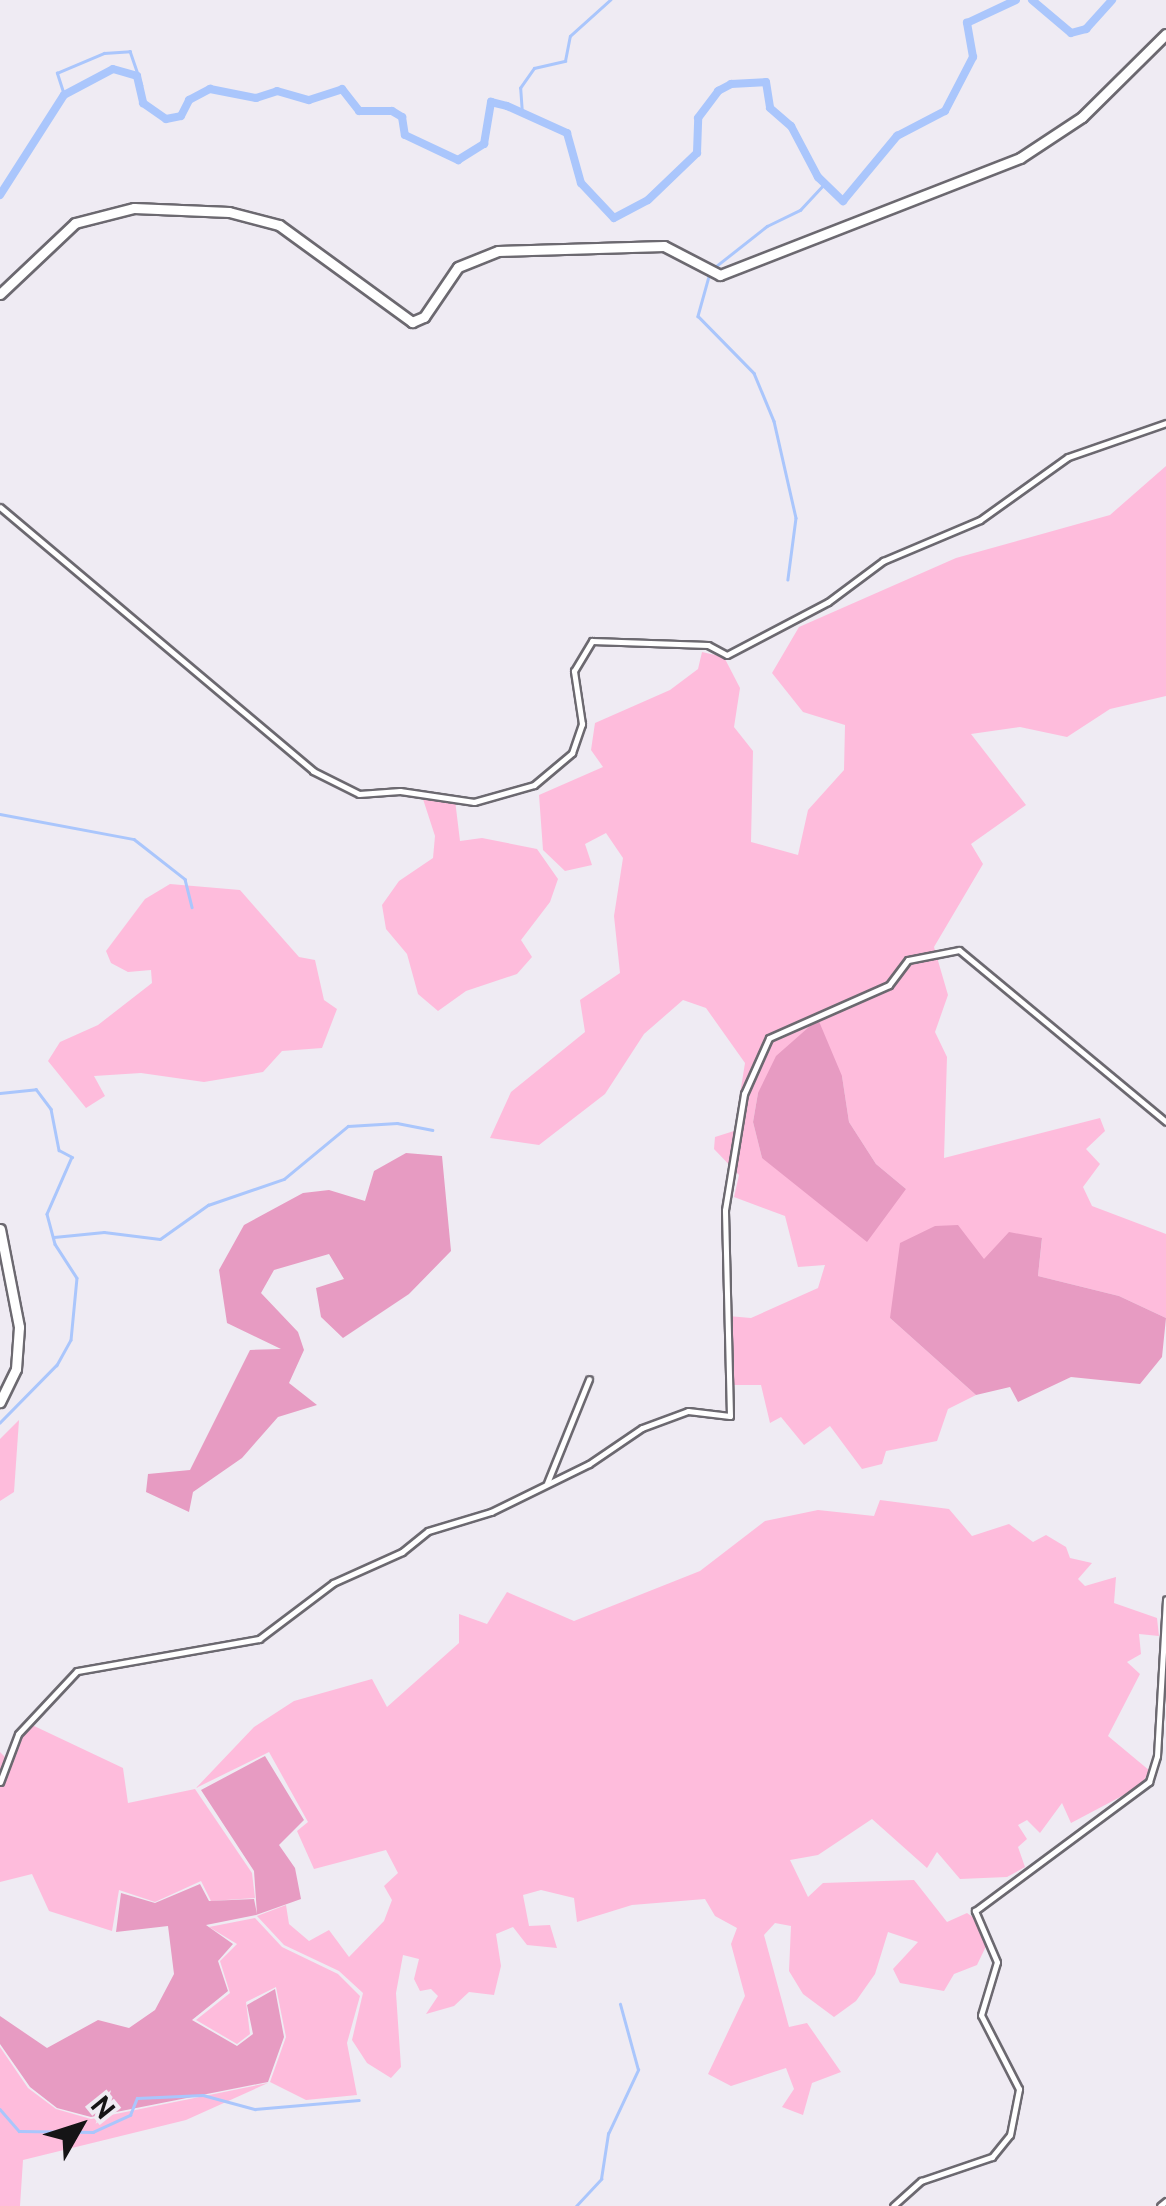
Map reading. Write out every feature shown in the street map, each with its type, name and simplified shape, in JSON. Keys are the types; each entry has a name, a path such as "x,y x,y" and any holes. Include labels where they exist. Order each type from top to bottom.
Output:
{"street":[{"path":"0,294 75,223 134,208 228,212 279,224 412,322 424,317 458,267 498,251 664,246 720,275 1020,158 1082,117 1166,34"},
{"path":"0,507 313,771 359,794 400,791 474,802 534,785 572,753 582,724 574,671 592,641 708,645 727,655 828,602 883,561 980,520 1068,456 1166,423"},
{"path":"0,1782 18,1734 77,1671 259,1639 334,1583 402,1552 416,1538 491,1512 642,1428 688,1411 730,1416 734,1408 723,1298 725,1210 744,1094 770,1038 889,985 908,960 959,950 1166,1122"},
{"path":"0,1229 19,1327 16,1370 0,1402"},
{"path":"547,1483 589,1379"},
{"path":"893,2206 928,2177 992,2157 1010,2135 1019,2090 981,2015 997,1962 975,1911 1150,1782 1157,1756 1166,1599"}],"shaded area":[{"path":"1166,466 1166,696 1110,709 1067,737 1020,727 971,734 1026,805 971,844 983,864 934,947 948,995 935,1032 947,1057 944,1158 1100,1118 1105,1131 1086,1149 1100,1164 1083,1187 1092,1206 1166,1234 1166,1318 1119,1296 1038,1276 1042,1239 984,1260 978,1254 890,1318 976,1395 948,1409 937,1441 886,1451 882,1464 862,1469 830,1426 804,1445 781,1417 770,1423 761,1385 733,1385 728,1316 751,1318 818,1288 825,1265 798,1267 785,1216 734,1197 739,1175 714,1149 715,1137 734,1131 745,1063 706,1008 683,1000 644,1034 605,1094 539,1145 490,1138 511,1092 585,1032 580,1000 620,973 614,916 623,858 606,833 585,844 592,865 565,871 543,850 539,795 603,767 591,750 595,723 670,690 698,669 702,652 724,657 740,688 734,727 753,751 751,842 798,855 808,810 844,770 845,725 803,712 772,673 799,627 956,558 1110,515","holes":["842,1076 849,1122 876,1164 906,1189 762,1158 753,1122 758,1093"]},
{"path":"422,796 455,800 460,841 482,838 537,849 558,879 550,902 521,940 532,957 517,974 466,991 438,1011 418,994 407,954 386,929 382,905 399,881 433,858 435,836"},
{"path":"170,884 240,890 299,957 315,960 324,1000 337,1009 322,1048 282,1051 263,1072 204,1082 141,1073 94,1076 105,1096 86,1108 48,1061 60,1042 98,1025 152,983 151,970 128,972 111,963 106,951 145,899"},
{"path":"818,1019 842,1076 849,1122 876,1164 906,1189 867,1242 762,1158 753,1122 758,1093 776,1056"},
{"path":"406,1153 442,1156 451,1251 409,1294 343,1338 321,1317 316,1288 344,1279 329,1254 274,1270 261,1293 298,1332 304,1350 289,1383 317,1405 278,1417 242,1458 193,1492 189,1512 146,1492 148,1474 190,1470 250,1350 281,1349 227,1323 219,1270 244,1225 303,1193 329,1190 365,1201 374,1171"},
{"path":"958,1225 984,1259 1009,1232 1042,1238 1038,1276 1119,1296 1166,1318 1162,1357 1140,1384 1071,1377 1018,1402 1010,1387 976,1395 890,1318 900,1243 935,1226"},
{"path":"19,1420 14,1492 0,1501 0,1439"},
{"path":"880,1500 949,1509 972,1536 1009,1524 1033,1542 1046,1535 1066,1547 1070,1558 1092,1563 1078,1579 1085,1586 1116,1577 1114,1603 1157,1618 1159,1636 1139,1634 1141,1654 1127,1662 1140,1674 1108,1736 1150,1771 1139,1787 1071,1823 1062,1803 1040,1833 1027,1820 1018,1825 1027,1839 1018,1847 1025,1867 1007,1877 960,1879 937,1852 927,1868 872,1819 818,1855 790,1860 808,1897 823,1883 914,1880 947,1922 967,1913 977,1920 989,1940 977,1965 954,1974 944,1991 900,1983 893,1969 918,1942 888,1932 875,1974 856,2001 834,2017 803,1994 789,1971 791,1926 775,1923 764,1935 789,2027 807,2023 841,2072 812,2083 803,2115 782,2107 794,2089 786,2068 731,2086 708,2074 745,1996 731,1944 737,1928 715,1916 705,1899 632,1905 577,1922 574,1898 541,1890 523,1895 529,1926 550,1925 557,1948 527,1945 513,1927 496,1934 501,1966 494,1995 469,1992 454,2006 426,2014 438,1996 431,1989 420,1991 414,1979 419,1959 403,1955 396,1993 401,2067 391,2078 367,2063 352,2040 363,1993 339,1971 284,1945 257,1916 286,1905 289,1924 309,1941 329,1930 349,1957 384,1921 392,1900 384,1886 398,1873 386,1850 314,1869 297,1831 308,1822 269,1752 196,1788 254,1727 294,1701 372,1679 387,1707 459,1643 459,1614 487,1624 507,1592 574,1621 700,1571 765,1521 818,1510 874,1516"},
{"path":"32,1725 123,1768 128,1803 195,1789 252,1873 255,1898 211,1901 201,1881 155,1902 119,1890 112,1931 49,1911 32,1874 0,1882 0,1752 6,1758"},
{"path":"265,1756 304,1820 279,1845 295,1868 301,1899 256,1915 206,1925 233,1944 218,1961 228,1991 192,2020 237,2046 253,2034 247,2005 275,1989 284,2037 268,2082 91,2117 57,2108 30,2087 0,2044 0,2016 47,2048 98,2020 129,2028 155,2010 174,1974 168,1926 116,1932 121,1893 155,1903 200,1884 209,1901 254,1899 257,1914 254,1871 201,1790"},
{"path":"255,1918 282,1947 338,1974 360,1996 347,2043 357,2095 306,2100 270,2082 286,2037 276,1987 246,2002 250,2034 237,2044 196,2020 230,1993 220,1961 237,1944 209,1927"},
{"path":"0,2047 28,2088 56,2109 91,2119 268,2083 186,2120 23,2160 20,2206 0,2206"}],"waterway":[{"path":"522,114 520,88 534,68 565,61 570,36 610,0"},
{"path":"0,195 64,95 113,69 137,76 143,103 166,119 181,116 189,100 210,89 256,98 277,91 309,100 342,89 359,111 392,111 402,117 405,135 458,160 484,144 491,102 507,106 567,133 581,183 614,218 648,200 697,153 698,118 718,91 731,84 766,82 770,108 791,126 818,177 843,201 897,136 945,111 973,57 967,23 1016,0"},
{"path":"1032,0 1071,33 1086,29 1112,0"},
{"path":"64,95 57,73 104,53 130,51 142,85"},
{"path":"715,267 767,226 800,210 826,182"},
{"path":"710,273 698,316 754,373 774,421 796,518 788,579"},
{"path":"0,814 134,839 185,879 192,907"},
{"path":"0,1093 36,1089 51,1109 59,1150 72,1157 47,1214 55,1244 77,1278 71,1340 57,1365 0,1423"},
{"path":"54,1237 104,1232 160,1239 208,1205 284,1179 348,1126 397,1123 432,1130"},
{"path":"576,2206 601,2179 608,2134 638,2070 620,2004"},
{"path":"0,2109 19,2131 93,2132 130,2115 137,2098 203,2095 255,2109 359,2100"}]}
